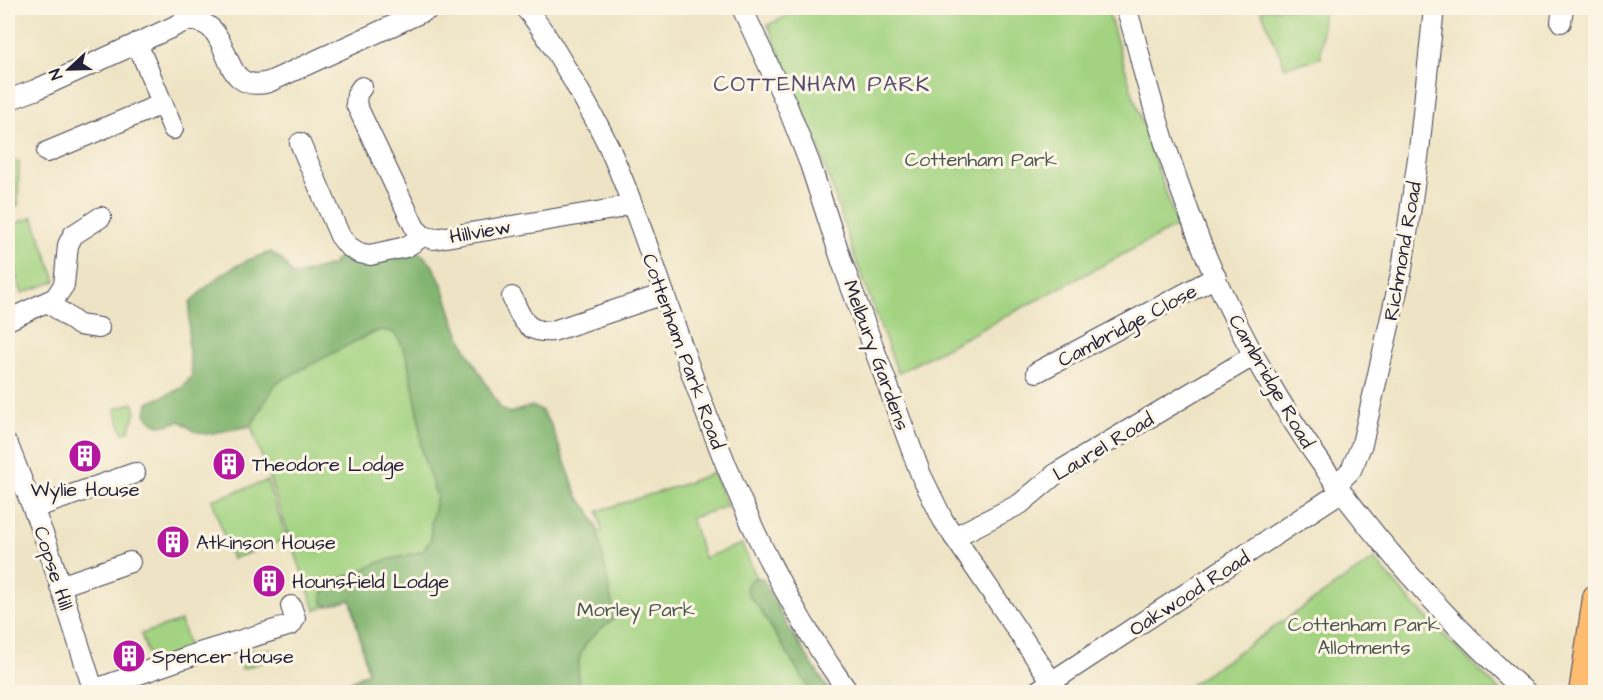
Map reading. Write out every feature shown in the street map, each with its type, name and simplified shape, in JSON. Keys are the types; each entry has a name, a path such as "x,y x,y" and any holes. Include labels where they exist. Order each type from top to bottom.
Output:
{"main road":[{"path":"1582,693 1596,597"}],"street":[{"path":"8,100 35,90 186,21 203,22 212,27 234,73 242,80 260,84 270,82 431,8"},
{"name":"Cottenham Park Road","path":"525,8 558,55 609,147 725,464 756,535 785,594 812,641 848,693"},
{"name":"Melbury Gardens","path":"742,8 786,103 810,164 851,287 921,475 943,520 1044,687"},
{"name":"Cambridge Road","path":"1126,8 1165,144 1190,217 1253,356 1294,424 1339,489 1416,584 1526,693"},
{"name":"Richmond Road","path":"1339,489 1351,471 1362,444 1402,269 1419,151 1434,8"},
{"path":"137,43 173,129"},
{"name":"Hillview","path":"362,87 357,94 356,104 415,228 423,236 434,239 614,208 630,203"},
{"path":"47,153 162,104"},
{"path":"300,143 340,236 348,246 358,253 370,255 406,248 423,236"},
{"path":"8,320 55,298 64,285 68,245 72,235 102,217"},
{"name":"Cambridge Close","path":"1037,372 1216,277"},
{"path":"512,297 522,319 536,330 553,332 664,294"},
{"path":"48,302 79,325 99,328"},
{"name":"Laurel Road","path":"954,537 1020,504 1058,472 1253,356"},
{"name":"Copse Hill","path":"10,455 34,508 94,691"},
{"path":"34,508 135,473"},
{"name":"Oakwood Road","path":"1044,687 1339,489"},
{"path":"60,586 130,562"},
{"path":"94,691 200,653 291,625 295,618 291,606"}],"green space":[{"name":"Cottenham Park","path":"804,8 1107,8 1134,98 1177,226 898,373 855,258 819,148 768,25"},
{"path":"1323,8 1321,58 1285,67 1261,10"},
{"path":"8,162 19,162 18,205 8,209"},
{"path":"33,217 56,281 22,293 8,254 8,226"},
{"path":"271,252 282,260 293,276 332,265 340,255 420,253 435,270 464,345 501,409 510,413 532,406 541,410 551,425 578,497 589,510 597,528 615,618 595,634 583,649 579,666 579,692 336,692 368,672 351,600 328,606 323,603 322,594 341,579 380,562 423,551 431,539 431,523 437,497 422,453 419,417 407,357 400,341 393,332 381,330 369,334 276,383 251,426 207,434 194,431 180,421 164,425 157,424 146,414 148,403 182,388 192,376 188,345 190,303 226,272"},
{"path":"381,330 393,332 407,357 419,417 422,453 437,497 431,523 431,540 423,551 341,579 323,603 328,606 315,610 251,426 276,383 343,346"},
{"path":"133,403 136,412 129,431 123,433 115,409"},
{"name":"Morley Park","path":"713,473 727,506 691,518 704,558 742,544 770,601 829,692 332,692 368,672 352,605 602,531 598,511"},
{"path":"267,481 287,539 232,559 212,500"},
{"name":"Cottenham Park Allotments","path":"1374,559 1413,604 1501,692 1180,692"},
{"path":"762,578 787,625 830,692 811,692 759,608 748,595 746,588 750,580"},
{"path":"181,621 189,648 151,664 141,634"},
{"path":"271,649 280,656 242,669 236,651"}],"place":[{"name":"Wylie House","path":"85,456"},
{"name":"Theodore Lodge","path":"229,464"},
{"name":"Atkinson House","path":"173,542"},
{"name":"Hounsfield Lodge","path":"269,581"},
{"name":"Spencer House","path":"129,656"}],"district":[{"name":"COTTENHAM PARK","path":"822,83"}]}
